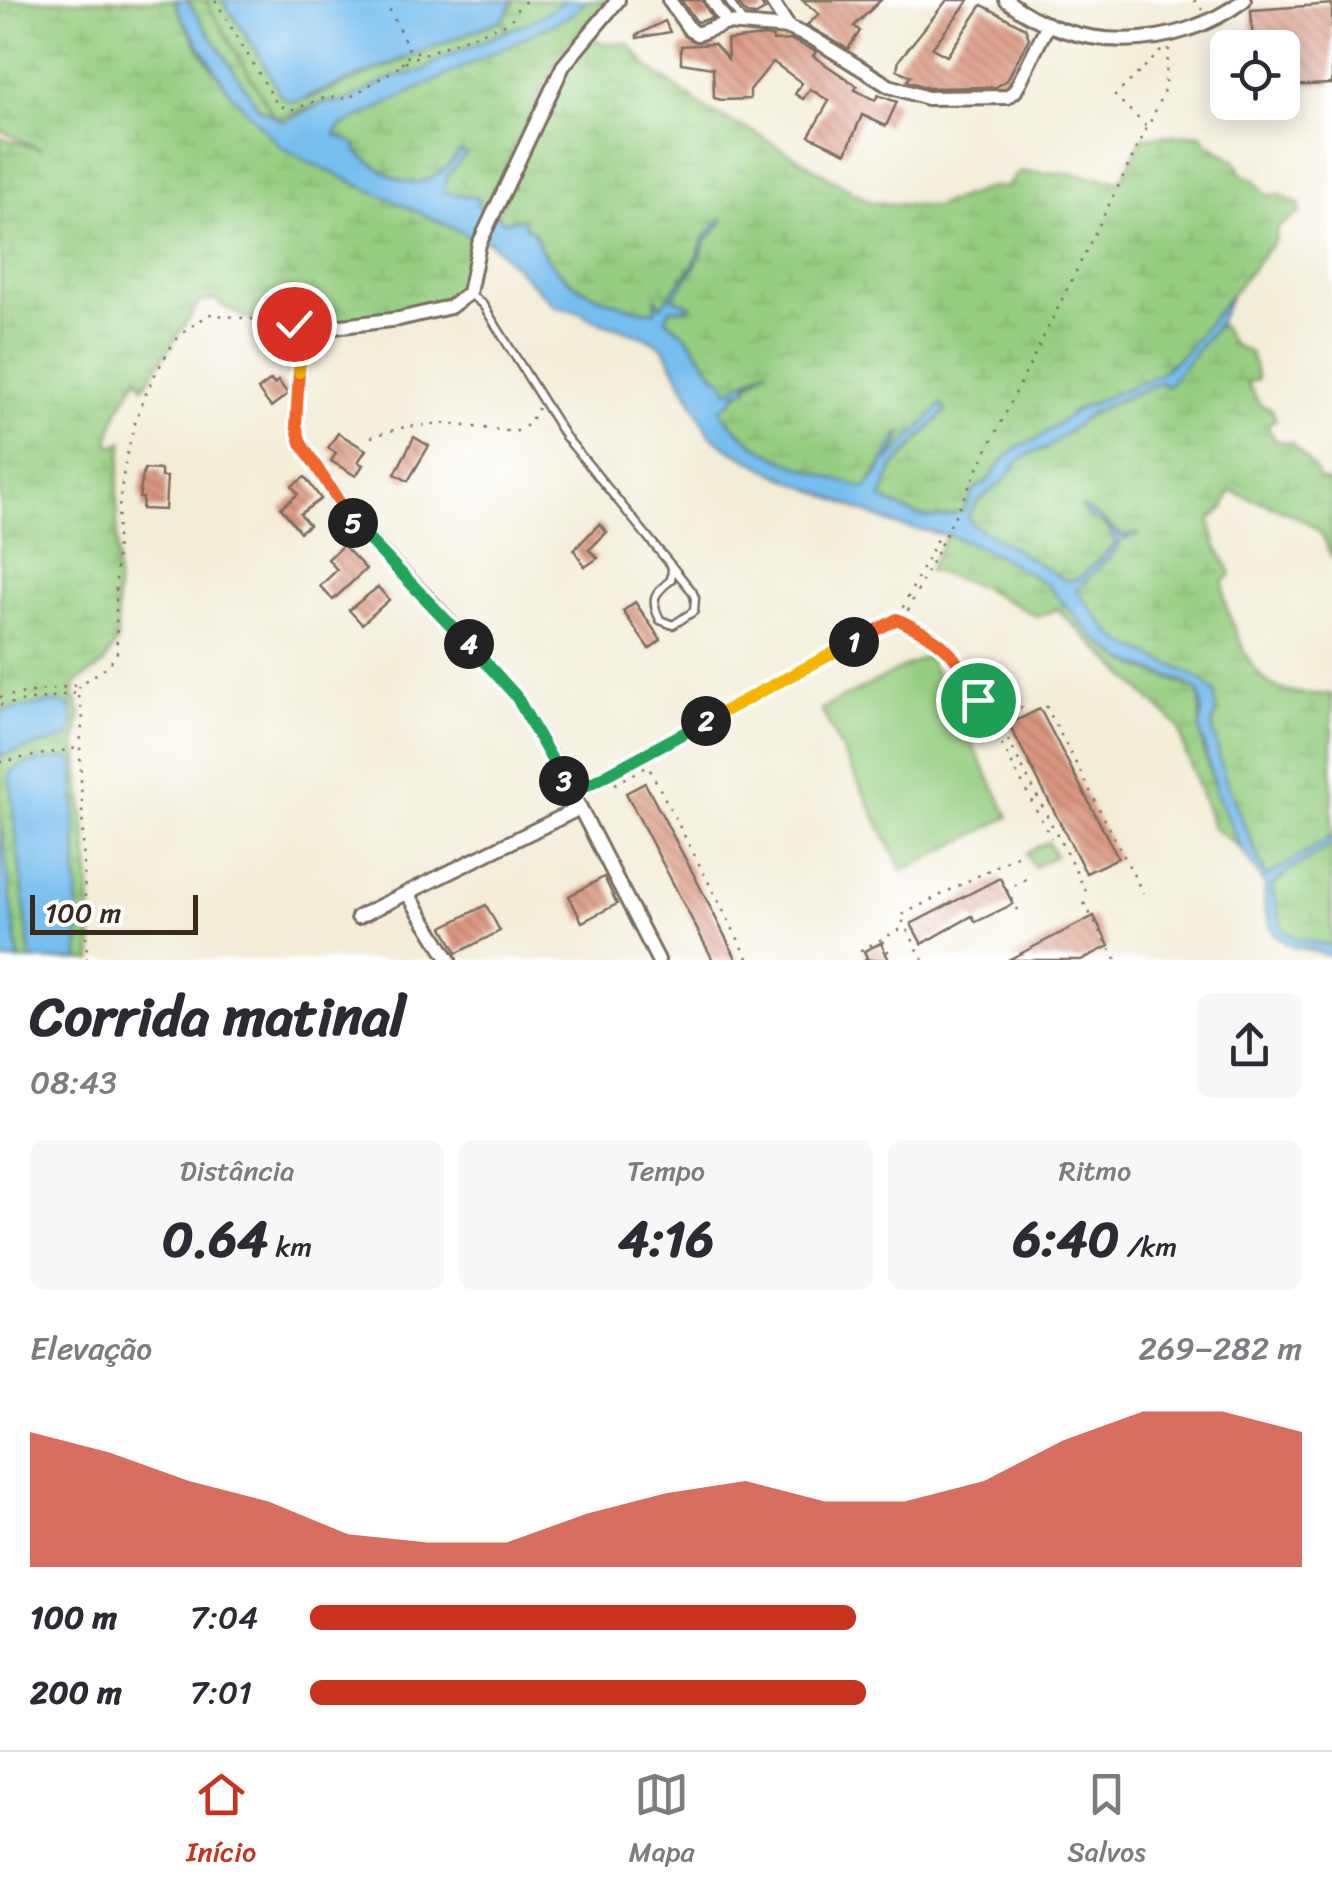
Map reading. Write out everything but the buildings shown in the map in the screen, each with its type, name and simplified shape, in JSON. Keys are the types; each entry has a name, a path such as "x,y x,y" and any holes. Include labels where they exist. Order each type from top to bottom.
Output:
{"street":[{"path":"618,0 564,66 480,244 469,293 450,307 399,319 334,327 311,335 301,347 296,425 301,443 354,524 516,696 580,808 658,960"},
{"path":"670,0 697,34 727,24 789,28 889,86 927,98 1007,97 1015,91 1048,24"},
{"path":"712,0 727,24"},
{"path":"771,0 789,28"},
{"path":"1006,0 1078,36 1140,40 1194,29 1223,16 1244,0"},
{"path":"358,917 580,808"},
{"path":"408,894 449,960"}],"lane":[{"path":"728,0 744,25"},
{"path":"469,293 483,305 566,436 692,592 694,611 672,624 660,620 653,602 656,592 671,580 672,568"}],"path":[{"path":"215,0 276,102 294,109 327,98 347,99 403,63 510,22 526,0"},
{"path":"385,0 411,54"},
{"path":"919,630 922,624 906,616 1152,118 1164,90 1168,43 1115,96 1147,128"},
{"path":"403,63 401,60 411,54 421,50 424,54"},
{"path":"0,697 80,686 109,664 116,652 126,450 154,376 177,338 208,314 294,324 311,335"},
{"path":"371,437 400,428 442,423 514,432 534,419 541,397"},
{"path":"571,794 897,619 938,536 944,540"},
{"path":"897,619 956,657 1051,838"},
{"path":"80,686 77,693 83,714 80,747 87,960"},
{"path":"981,705 1011,689 1025,715"},
{"path":"0,705 77,693"},
{"path":"984,693 1090,896"},
{"path":"1046,706 1143,893"},
{"path":"0,762 80,747"},
{"path":"614,784 648,766 749,960"},
{"path":"1026,791 1033,788"},
{"path":"1047,830 1053,827"},
{"path":"922,960 900,916 1020,854"},
{"path":"1018,910 1008,890 1031,876"},
{"path":"1084,903 1116,960"},
{"path":"866,960 861,950 906,927"},
{"path":"882,939 893,960"}],"green space":[{"path":"0,0 175,0 212,68 248,111 287,148 306,161 477,238 462,292 419,312 363,321 282,323 243,317 215,299 199,303 144,387 138,377 118,411 108,443 115,446 123,442 117,489 117,642 103,665 76,683 73,693 81,714 76,743 89,864 93,960 79,960 72,760 24,764 9,773 31,960 19,960 0,818 0,756 70,737 54,702 0,712 0,137 42,150 0,130"},
{"path":"187,0 205,0 274,116 279,118 316,106 285,122 259,108"},
{"path":"205,0 222,0 259,54 281,96 309,99 503,19 506,31 436,61 426,70 394,77 343,102 323,103 279,118 274,116"},
{"path":"514,0 566,0 539,18 506,31 503,19"},
{"path":"583,0 608,0 560,54 484,211 477,207 478,198 443,192 448,175 465,154 460,152 434,177 410,182 385,173 357,152 357,145 335,134 340,127 569,16"},
{"path":"591,34 600,43 628,43 648,67 712,113 754,132 871,202 934,207 991,187 1005,188 1019,172 1067,173 1121,181 1143,137 1202,134 1207,143 1235,160 1241,173 1257,182 1266,195 1280,195 1300,204 1300,213 1276,229 1276,239 1186,351 1158,375 1076,410 1038,439 1020,446 1003,460 989,480 973,491 964,510 940,518 922,516 881,499 893,468 939,418 941,406 889,462 901,439 895,442 866,489 766,451 748,439 720,409 768,368 728,391 687,336 666,319 670,309 690,305 672,298 696,265 706,240 716,231 705,236 694,264 656,313 599,297 582,288 553,265 533,231 513,219 503,222 497,214 564,70"},
{"path":"1217,325 1222,326 1232,344 1250,353 1258,379 1247,383 1260,405 1271,409 1276,419 1267,425 1275,441 1292,443 1315,469 1318,479 1332,483 1332,557 1321,534 1313,527 1230,491 1224,508 1210,520 1216,545 1232,574 1224,581 1227,609 1252,666 1283,690 1332,694 1332,837 1267,878 1224,776 1212,727 1216,712 1183,670 1124,644 1075,590 1122,539 1129,538 1092,517 1110,529 1116,543 1080,578 1067,581 972,524 967,517 1019,460 1047,448 1092,412 1162,382 1167,387"},
{"path":"947,535 993,552 1037,577 1121,658 1199,692 1200,731 1207,762 1242,850 1213,827 1179,727 1057,609 1038,617 981,587 928,570"},
{"path":"927,656 1009,817 903,871 821,709"},
{"path":"1048,842 1055,856 1034,867 1026,853"},
{"path":"1332,845 1332,946 1297,939 1283,930 1272,887 1285,873"}],"water":[{"path":"175,0 187,0 259,108 284,122 323,103 344,102 394,77 426,70 436,61 538,18 566,0 583,0 585,3 569,16 340,127 335,134 357,145 357,152 386,173 410,182 435,176 461,151 466,154 448,175 443,192 479,198 478,207 497,214 503,222 524,218 524,226 533,231 552,265 566,278 599,297 636,308 655,312 656,298 661,306 694,264 705,236 722,218 722,223 706,240 696,265 673,298 691,305 690,308 670,309 666,319 687,336 715,375 725,381 728,391 769,368 720,409 732,425 766,451 866,489 897,435 902,433 888,462 941,405 946,410 893,468 881,498 922,516 941,517 964,510 973,491 989,480 1003,460 1020,446 1038,439 1076,410 1158,375 1186,351 1232,293 1217,325 1167,387 1161,382 1092,412 1047,448 1020,460 1003,481 977,502 968,517 972,524 1067,581 1080,578 1116,543 1107,525 1093,520 1080,506 1105,522 1118,535 1140,534 1122,539 1076,590 1113,635 1203,681 1215,693 1212,727 1224,776 1266,877 1332,837 1332,845 1285,873 1272,887 1283,930 1297,939 1332,946 1332,956 1291,946 1274,934 1265,911 1265,885 1242,850 1216,793 1200,730 1199,692 1181,681 1124,660 1096,639 1047,585 996,554 952,536 896,525 780,476 729,449 710,435 664,348 578,311 556,307 490,242 280,146 231,94 181,16"},
{"path":"222,0 514,0 503,19 298,101 288,101 281,96 259,54"},
{"path":"54,702 70,705 74,721 69,737 0,756 0,712"},
{"path":"68,758 74,763 79,960 31,960 9,773 24,764"},
{"path":"0,818 19,960 0,960"}],"route":[{"path":"294,324 311,335 301,347 296,425 301,443 354,524 516,696 571,794 897,619 948,648 978,700"}]}
